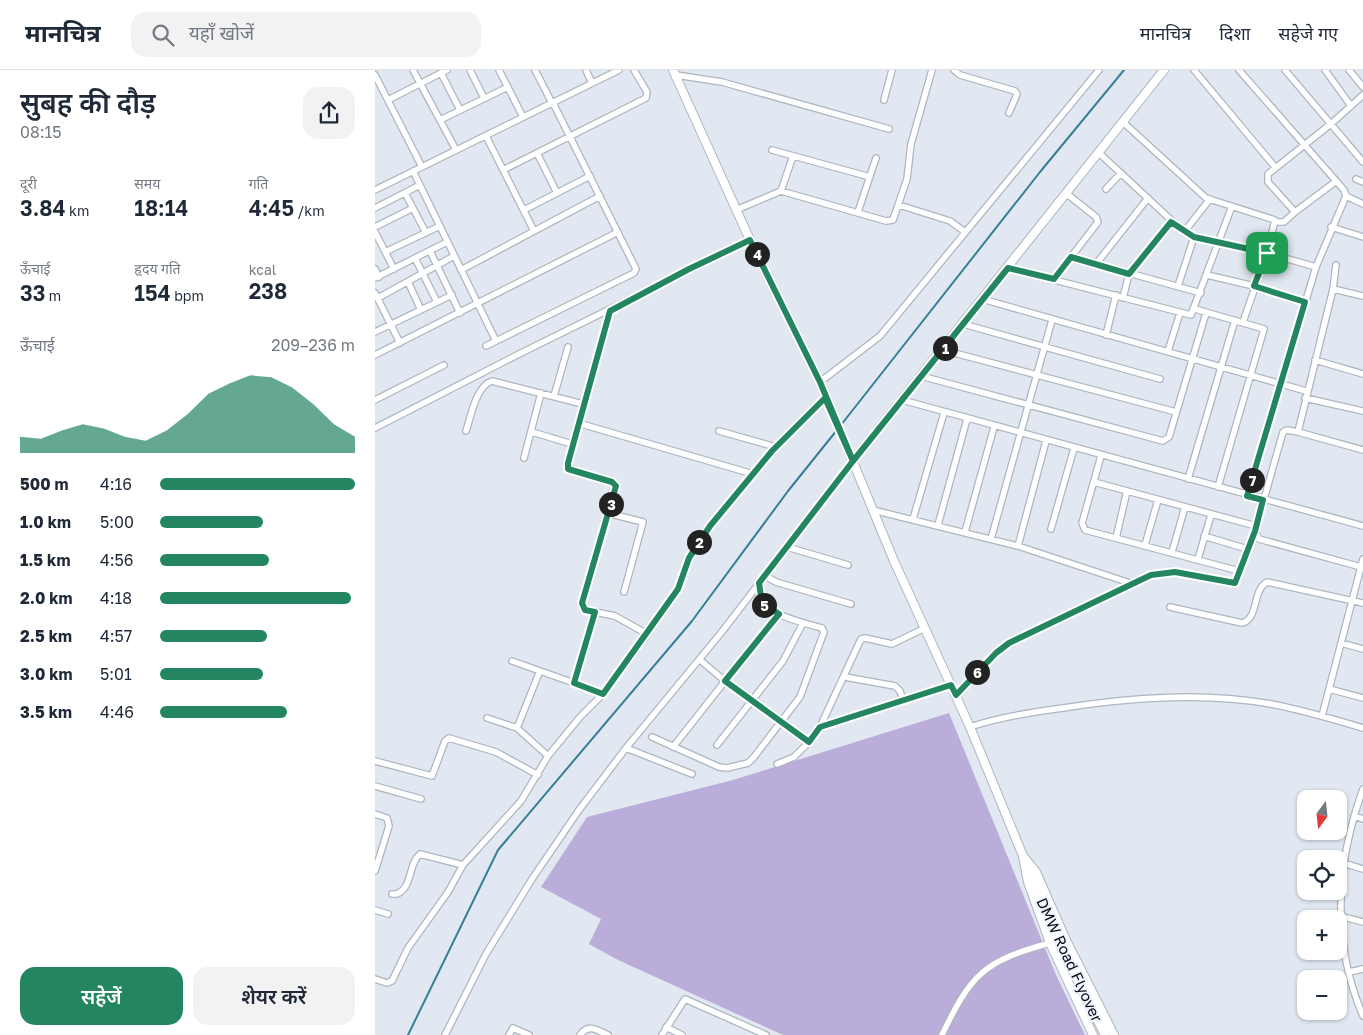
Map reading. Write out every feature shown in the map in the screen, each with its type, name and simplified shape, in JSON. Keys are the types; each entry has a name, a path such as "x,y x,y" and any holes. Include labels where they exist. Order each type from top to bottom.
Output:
{"main road":[{"path":"852,457 943,350 1164,70"},
{"path":"675,73 750,240 820,382 873,510 970,727 1023,856 1028,882 1050,943 1093,1035"},
{"path":"1023,856 1036,872 1114,1035"},
{"name":"DMW Road Flyover","path":"1023,856 1057,940 1105,1035"}],"street":[{"path":"413,70 456,150"},
{"path":"470,70 484,98"},
{"path":"499,70 523,118"},
{"path":"486,346 634,272 635,264 535,70"},
{"path":"586,70 592,83"},
{"path":"375,190 619,70"},
{"path":"503,170 646,98 647,92 634,70"},
{"path":"884,100 892,70"},
{"path":"736,210 781,191 889,221 895,217 907,179 911,144 932,70"},
{"path":"954,70 960,75 1015,90 1017,94 1009,113"},
{"path":"820,382 879,336 1099,70"},
{"path":"1194,70 1275,167"},
{"path":"1239,70 1343,190 1346,196 1363,204"},
{"path":"1285,70 1332,123 1363,162"},
{"path":"1325,70 1351,106"},
{"path":"1349,70 1363,87"},
{"path":"388,100 445,71 460,110"},
{"path":"675,73 722,82 889,129"},
{"path":"375,75 422,167"},
{"path":"440,120 508,87"},
{"path":"1295,212 1266,179 1268,174 1332,123 1363,95"},
{"path":"1357,101 1363,106"},
{"path":"1123,122 1199,193 1210,199 1274,218 1276,222"},
{"path":"486,136 534,231"},
{"path":"772,150 870,177"},
{"path":"1098,152 1171,222 1184,232 1194,237 1267,253 1315,267"},
{"path":"537,153 557,193"},
{"path":"781,191 793,156"},
{"path":"858,212 876,158"},
{"path":"413,172 496,341"},
{"path":"1106,189 1121,173"},
{"path":"524,210 590,176"},
{"path":"1356,179 1363,182"},
{"path":"1276,222 1284,222 1335,182"},
{"path":"375,208 420,185"},
{"path":"405,193 426,233"},
{"path":"1054,279 1097,224 1098,220 1067,194"},
{"path":"461,270 600,196"},
{"path":"1247,496 1315,267 1346,196"},
{"path":"1096,264 1148,198"},
{"path":"1184,232 1210,199"},
{"path":"899,205 950,221 965,232"},
{"path":"1008,268 1191,315 1195,309 1233,206"},
{"path":"375,227 413,208"},
{"path":"1123,298 1129,274 1171,222"},
{"path":"1243,322 1276,222"},
{"path":"385,252 440,226"},
{"path":"1331,227 1363,237"},
{"path":"375,232 394,269"},
{"path":"375,355 618,232"},
{"path":"1178,286 1194,237"},
{"path":"375,428 519,354 610,311 689,269 750,240"},
{"path":"375,269 377,278 447,242"},
{"path":"430,250 460,313"},
{"path":"400,342 376,296 408,282 454,256"},
{"path":"1071,257 1201,293"},
{"path":"415,258 437,302"},
{"path":"1298,432 1333,289 1336,265"},
{"path":"1207,275 1254,286 1305,302"},
{"path":"408,282 421,310"},
{"path":"1333,289 1363,296"},
{"path":"375,331 452,295"},
{"path":"1106,335 1116,295"},
{"path":"982,299 1307,391"},
{"path":"1195,309 1264,329 1249,374 1218,487"},
{"path":"610,311 583,404 568,469 615,484 582,603 585,610 623,620 647,634"},
{"path":"1168,351 1180,313"},
{"path":"921,376 1163,441 1169,437 1206,313"},
{"path":"991,539 1052,320"},
{"path":"1189,479 1235,320"},
{"path":"963,324 1160,379"},
{"path":"555,396 568,347"},
{"path":"943,350 1176,412"},
{"path":"1315,360 1363,374"},
{"path":"375,400 443,365"},
{"path":"466,431 477,397 488,382 492,381 583,404"},
{"path":"524,458 541,393"},
{"path":"1305,398 1363,411"},
{"path":"902,400 994,427 1363,526"},
{"path":"375,979 387,983 395,977 408,948 448,892 463,866 521,801 548,756 580,717 603,694 647,634 678,589 689,558 710,526 776,447 827,401"},
{"path":"913,519 944,413"},
{"path":"938,525 967,419"},
{"path":"578,423 753,474"},
{"path":"965,532 994,427"},
{"path":"956,695 996,653 1009,643 1151,575 1175,572 1232,584 1237,581 1255,529 1283,432 1287,430 1298,432 1363,450"},
{"path":"719,431 776,447"},
{"path":"532,432 573,444"},
{"path":"1018,546 1046,441"},
{"path":"1051,529 1074,448"},
{"path":"1101,456 1082,526 1085,530 1145,544 1239,571"},
{"path":"445,1035 486,954 532,879 579,810 626,748 700,660 765,576 852,457"},
{"path":"1094,482 1185,507 1255,529 1259,538 1361,566"},
{"path":"1116,538 1127,491"},
{"path":"1145,544 1158,500"},
{"path":"1172,552 1185,507"},
{"path":"873,510 1018,546 1133,584"},
{"path":"607,513 643,522 624,592"},
{"path":"1198,559 1211,515"},
{"path":"1204,536 1247,549"},
{"path":"787,547 848,565"},
{"path":"1322,716 1363,559"},
{"path":"765,576 776,582 851,604"},
{"path":"1170,607 1232,621 1247,622 1261,586 1267,582 1363,603"},
{"path":"652,737 719,767 727,768 751,761 800,697 824,634 822,628 779,614 762,603 759,583"},
{"path":"574,683 595,612"},
{"path":"673,747 779,614"},
{"path":"717,745 783,661 803,623"},
{"path":"777,764 793,758 809,742 820,727 863,638 892,644 925,628"},
{"path":"1341,643 1363,648"},
{"path":"700,660 725,681 809,742"},
{"path":"512,662 603,694"},
{"path":"517,728 539,673"},
{"path":"845,677 895,686 900,691 903,701"},
{"path":"820,727 951,685"},
{"path":"1329,689 1363,698"},
{"path":"970,727 1038,712 1104,701 1165,696 1232,699 1279,706 1363,728"},
{"path":"487,718 517,728 548,756"},
{"path":"375,761 432,776 435,773 445,741 449,738 496,752 538,775"},
{"path":"626,748 693,774"},
{"path":"375,786 421,799"},
{"path":"1346,850 1363,789"},
{"path":"375,814 387,818 389,821 378,852 375,871"},
{"path":"1354,816 1363,819"},
{"path":"392,894 397,894 403,890 415,859 420,854 463,866"},
{"path":"1347,864 1363,869"},
{"path":"375,910 388,914"},
{"path":"1347,918 1363,922"},
{"path":"942,1035 959,999 994,962 1009,955 1050,943"},
{"path":"1346,960 1363,1016"},
{"path":"1349,972 1363,970"},
{"path":"662,1035 683,1001 689,999 767,1035"},
{"path":"666,1027 682,1035"},
{"path":"509,1035 513,1028 529,1035"},
{"path":"580,1035 586,1029 591,1028 608,1035"}],"shaded area":[{"path":"949,713 1056,975 1085,1035 783,1035 618,960 589,944 601,919 541,887 587,817 733,780"}],"waterway":[{"path":"841,425 1040,172 1124,70"},
{"path":"408,1035 498,850 692,621 788,491 837,430"}],"route":[{"path":"1267,253 1194,237 1171,222 1129,274 1071,257 1054,279 1008,268 853,461 825,398 772,451 710,526 689,558 678,589 603,694 574,683 595,612 585,610 582,603 616,486 612,482 568,469 567,467 610,311 689,269 750,240 820,382 825,398 850,453 853,461 759,583 759,594 762,603 779,614 725,681 809,742 820,727 951,685 956,695 996,653 1009,643 1151,575 1175,572 1232,584 1237,581 1239,571 1255,531 1263,500 1247,496 1279,383 1305,302 1254,286 1267,253"}]}
